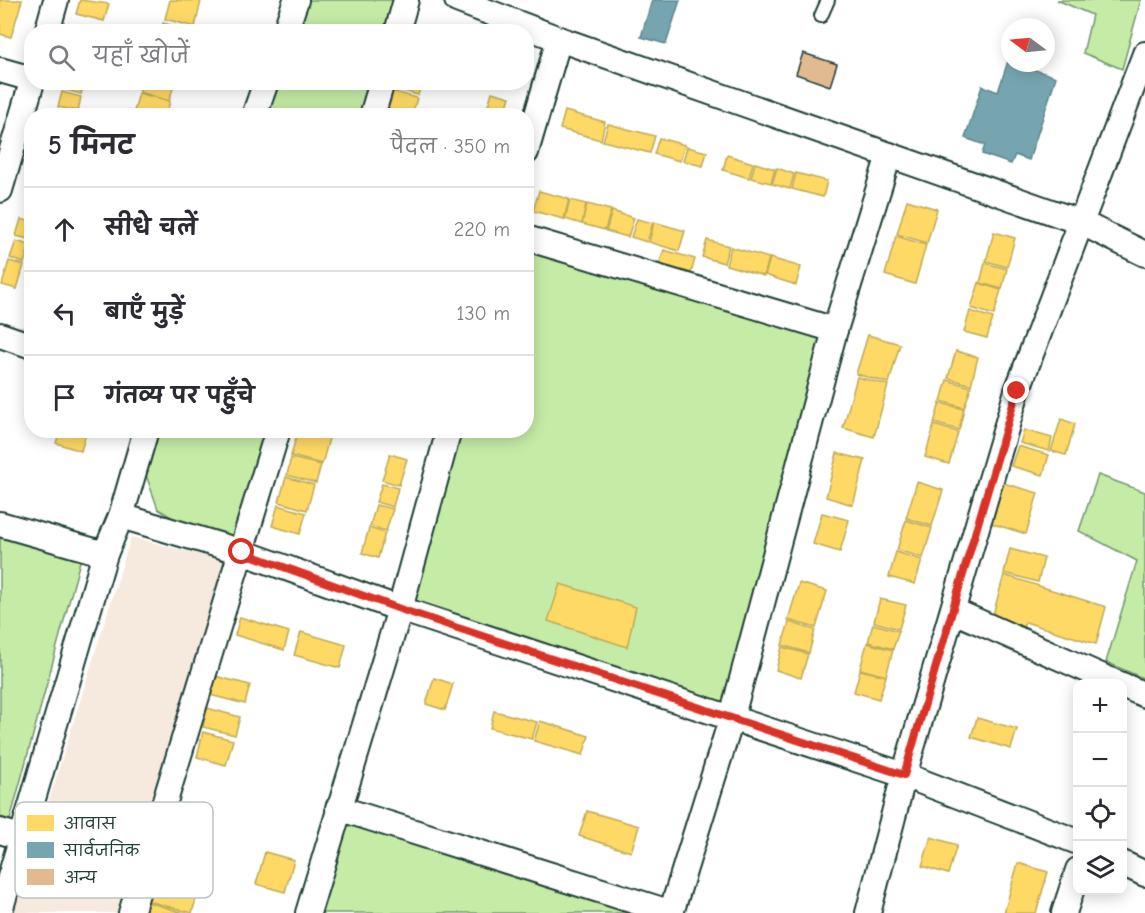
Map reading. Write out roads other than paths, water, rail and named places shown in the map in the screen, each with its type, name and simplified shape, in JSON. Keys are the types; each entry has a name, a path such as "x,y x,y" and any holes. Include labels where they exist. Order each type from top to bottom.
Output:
{"street":[{"path":"49,24 56,0"},
{"path":"288,24 296,0"},
{"path":"399,24 406,0"},
{"path":"457,0 520,24"},
{"path":"534,29 1080,222 1145,254"},
{"path":"534,125 559,39"},
{"path":"868,913 904,775 1017,391 1145,54"},
{"path":"0,70 24,78"},
{"path":"24,108 29,90"},
{"path":"257,108 263,90"},
{"path":"374,108 380,90"},
{"path":"0,190 24,108"},
{"path":"338,808 672,913 731,720 835,330 889,155"},
{"path":"534,240 835,330"},
{"path":"0,335 24,343"},
{"path":"21,802 105,554 121,516 144,438"},
{"path":"165,802 276,438"},
{"path":"308,913 400,609 447,438"},
{"path":"121,516 242,552 400,609 731,720 904,775 1074,841"},
{"path":"0,524 105,554"},
{"path":"954,611 1110,679"},
{"path":"1127,687 1145,695"},
{"path":"0,911 10,834 15,819"},
{"path":"1127,865 1145,874"},
{"path":"1064,913 1073,883"},
{"path":"131,913 136,898"}],"lane":[{"path":"821,16 828,0"}]}
